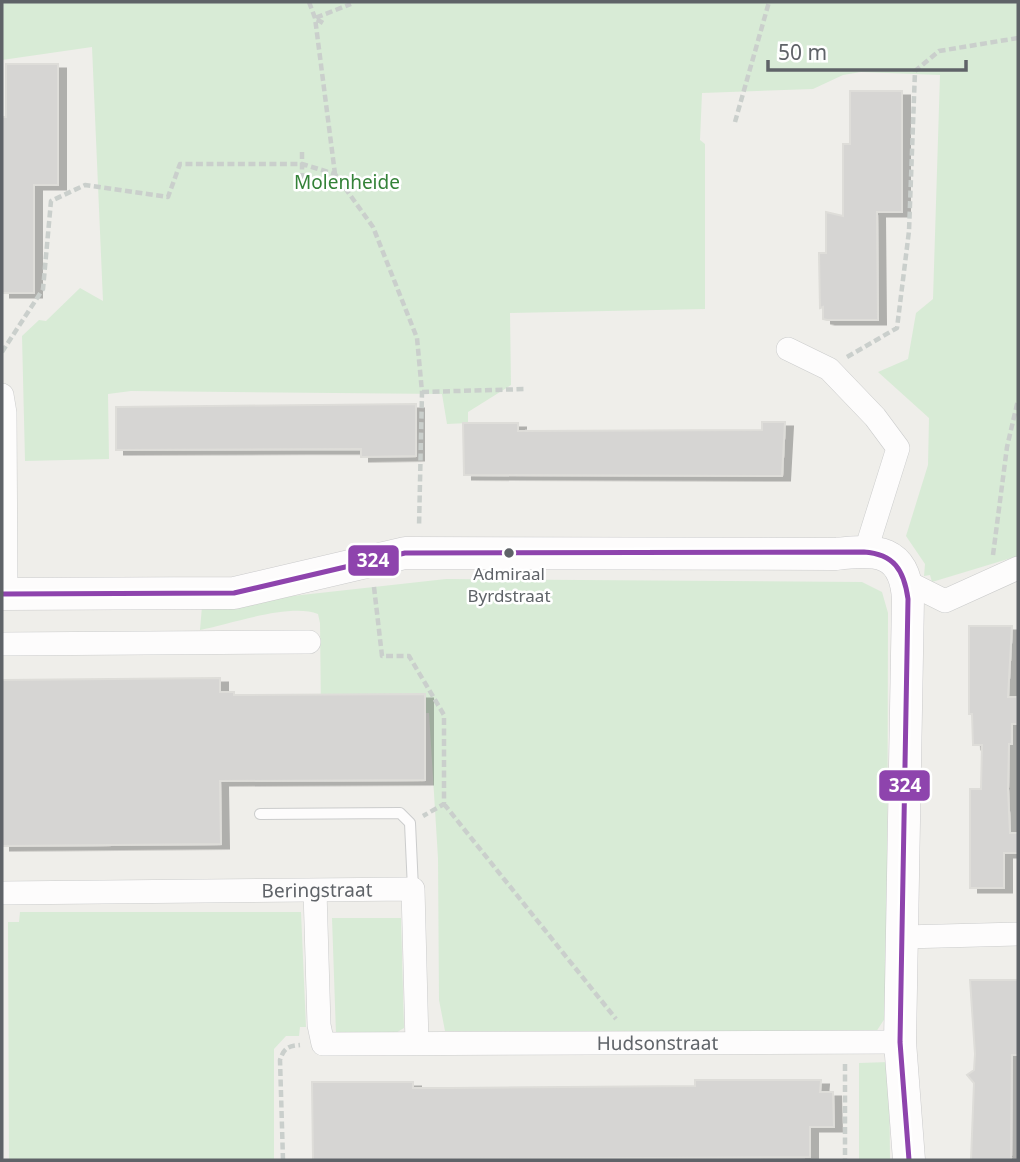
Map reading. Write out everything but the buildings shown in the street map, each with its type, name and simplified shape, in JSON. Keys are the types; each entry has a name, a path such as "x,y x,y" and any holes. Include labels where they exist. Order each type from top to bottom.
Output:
{"street":[{"path":"788,349 828,369 875,417 898,448 866,550"},
{"path":"2,395 5,413 4,594 234,593 376,558 419,554 836,554 866,550 879,551 892,558 907,582 944,601 1018,568"},
{"path":"907,582 904,937 900,1042 909,1160"},
{"path":"2,644 309,642"},
{"path":"413,889 417,1043"},
{"name":"Beringstraat","path":"2,893 413,889"},
{"path":"315,891 319,1025 323,1045"},
{"path":"904,937 1018,934"},
{"name":"Hudsonstraat","path":"323,1045 900,1042"}],"lane":[{"path":"260,814 400,813 410,823 413,889"}],"path":[{"path":"309,2 315,18 335,174 373,228 417,338 422,392 419,554"},
{"path":"735,122 769,2"},
{"path":"315,18 351,5"},
{"path":"315,18 323,23"},
{"path":"828,369 897,328 909,232 915,71 939,51 1018,38"},
{"path":"302,152 302,180"},
{"path":"2,352 43,289 51,201 85,185 168,197 180,164 302,163 335,174"},
{"path":"422,392 526,388"},
{"path":"990,579 1007,447 1018,400"},
{"path":"373,579 382,656 409,656 444,715 444,804 634,1042"},
{"path":"410,823 444,804"},
{"path":"845,1042 845,1160"},
{"path":"283,1160 280,1060 283,1051 290,1046 323,1045"}],"green space":[{"name":"Molenheide","path":"2,2 1018,2 1018,556 932,582 930,575 924,576 925,564 906,536 928,465 929,418 878,372 908,359 916,313 933,299 940,75 861,72 843,75 813,89 702,93 700,140 705,144 705,309 510,313 511,385 468,412 468,423 447,424 442,394 131,391 108,394 109,459 25,461 22,336 39,320 46,321 80,288 103,301 92,47 2,60"},
{"path":"446,579 862,582 882,592 888,613 887,1015 876,1032 445,1031 439,1000 438,858 429,713 321,714 318,614 306,611 276,613 200,630 202,606"},
{"path":"20,912 301,912 306,1027 300,1027 299,1036 286,1036 274,1049 274,1160 9,1160 8,922 19,922"},
{"path":"332,918 401,918 404,1028 394,1034 336,1034"},
{"path":"889,1062 890,1160 859,1160 859,1063"}],"transit line":[{"name":"324","path":"2,594 234,593 405,553 864,552 890,560 904,580 908,599 900,1042 909,1160"}],"place":[{"name":"Admiraal Byrdstraat","path":"509,553"}]}
